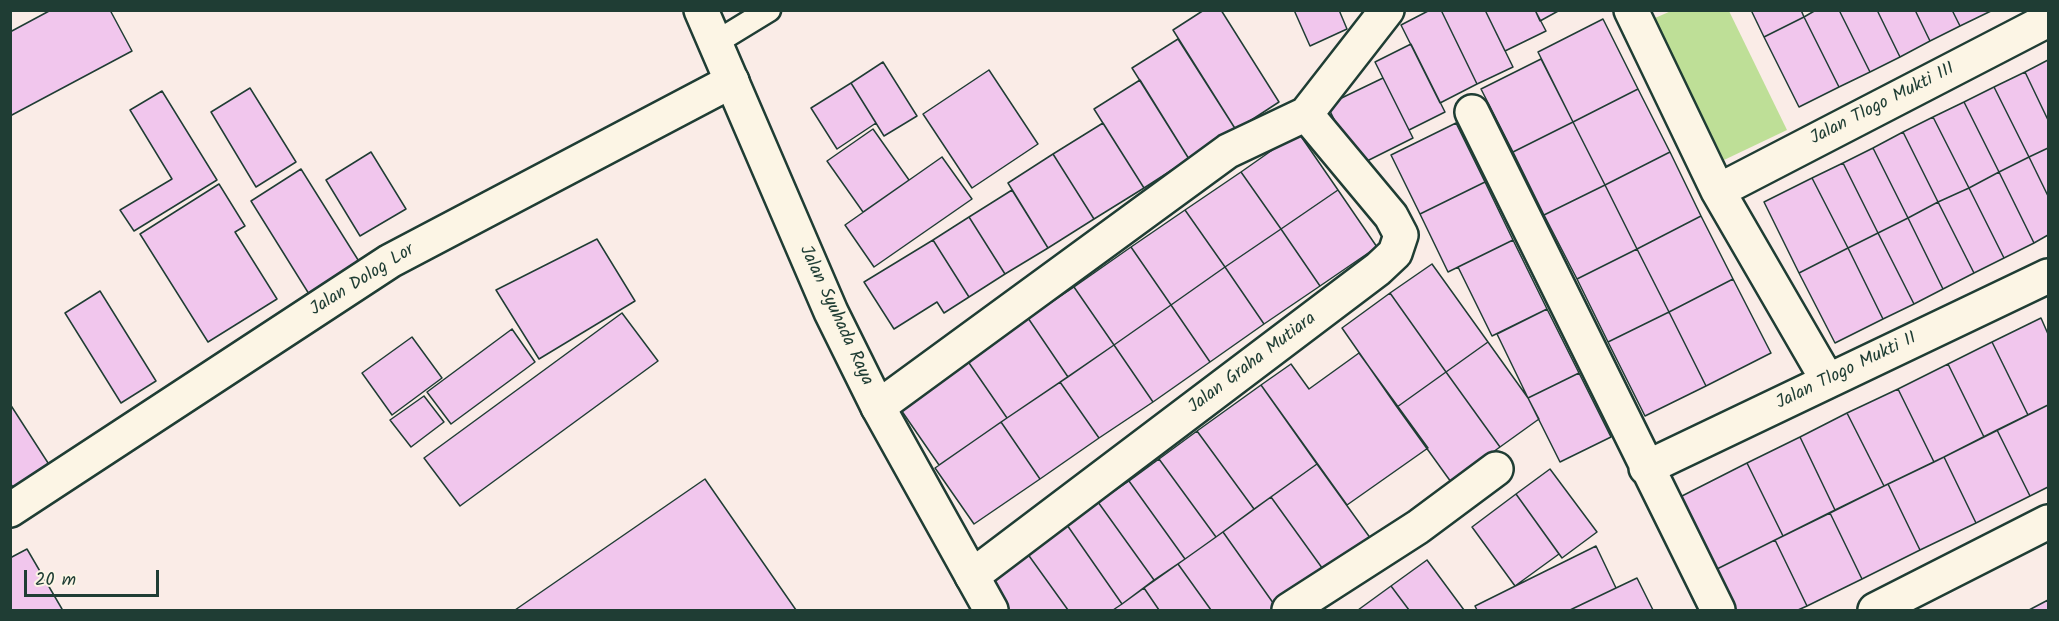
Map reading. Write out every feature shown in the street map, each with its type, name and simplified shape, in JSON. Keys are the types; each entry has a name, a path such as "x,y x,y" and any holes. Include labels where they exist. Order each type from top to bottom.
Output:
{"street":[{"name":"Jalan Syuhada Raya","path":"701,10 831,312 878,407 991,610"},
{"path":"878,407 1228,151 1306,114 1387,10"},
{"path":"1631,10 1718,190 1828,381"},
{"name":"Jalan Tlogo Mukti III","path":"1718,190 2049,20"},
{"name":"Jalan Dolog Lor","path":"10,510 390,261 732,81"},
{"path":"1472,112 1718,610"},
{"name":"Jalan Graha Mutiara","path":"972,576 1369,276 1395,252 1401,235 1391,216 1306,114"},
{"name":"Jalan Tlogo Mukti II","path":"1646,468 2049,276"},
{"path":"1289,610 1418,527 1496,469"},
{"path":"1875,610 2049,522"}],"lane":[{"path":"715,43 769,10"}],"green space":[{"path":"1671,11 1729,11 1787,130 1724,160 1655,18"}],"building":[{"path":"51,10 110,10 132,51 10,116 10,32"},
{"path":"1204,10 1221,10 1279,102 1236,130 1173,30"},
{"path":"1294,10 1339,10 1347,29 1310,46"},
{"path":"1430,10 1441,10 1477,84 1440,103 1401,25"},
{"path":"1441,10 1485,10 1513,67 1477,84"},
{"path":"1485,10 1535,10 1546,31 1505,51"},
{"path":"1535,10 1560,10 1540,21"},
{"path":"1751,10 1801,10 1804,17 1764,37"},
{"path":"1816,10 1839,10 1870,72 1839,87 1804,17"},
{"path":"1839,10 1877,10 1900,57 1870,72"},
{"path":"1877,10 1915,10 1930,41 1900,57"},
{"path":"1915,10 1952,10 1960,26 1930,41"},
{"path":"1952,10 1991,10 1991,11 1960,26"},
{"path":"1804,17 1839,87 1799,107 1764,37"},
{"path":"1603,19 1638,89 1573,122 1538,52"},
{"path":"1178,39 1236,130 1189,159 1132,68"},
{"path":"1411,44 1445,112 1409,130 1375,62"},
{"path":"1541,59 1573,122 1513,152 1481,89"},
{"path":"2048,60 2048,120 2025,72"},
{"path":"883,62 917,116 884,136 851,83"},
{"path":"989,70 1038,144 972,188 923,114"},
{"path":"2025,72 2048,120 2048,148 2029,157 1994,87"},
{"path":"1383,78 1413,138 1357,166 1327,105"},
{"path":"1140,80 1189,159 1144,188 1094,109"},
{"path":"851,83 876,123 837,149 811,108"},
{"path":"1994,87 2029,157 1999,172 1964,102"},
{"path":"250,88 296,162 256,187 211,112"},
{"path":"1638,89 1670,152 1605,185 1573,122"},
{"path":"162,91 217,180 134,231 120,210 172,179 130,110"},
{"path":"1964,102 1999,172 1969,188 1933,117"},
{"path":"1933,117 1969,188 1938,202 1903,132"},
{"path":"1573,122 1605,185 1544,215 1513,152"},
{"path":"1103,123 1144,188 1094,219 1053,154"},
{"path":"1456,123 1485,182 1420,214 1391,155"},
{"path":"873,129 909,180 863,212 827,161"},
{"path":"1298,132 1338,190 1281,229 1241,172"},
{"path":"1903,132 1938,202 1908,218 1873,148"},
{"path":"1873,148 1908,218 1878,233 1843,163"},
{"path":"2048,148 2048,196 2029,157"},
{"path":"371,152 406,209 360,236 326,180"},
{"path":"1670,152 1701,216 1637,249 1605,185"},
{"path":"1053,154 1094,219 1048,248 1008,183"},
{"path":"942,157 972,199 874,267 845,225"},
{"path":"2029,157 2048,196 2048,235 2034,243 1999,172"},
{"path":"1843,163 1878,233 1848,248 1812,178"},
{"path":"301,169 365,271 314,302 251,201"},
{"path":"1241,172 1281,229 1225,267 1185,210"},
{"path":"1999,172 2034,243 2004,258 1969,188"},
{"path":"1812,178 1848,248 1799,273 1764,202"},
{"path":"1485,182 1513,240 1448,272 1420,214"},
{"path":"219,184 245,226 235,232 277,299 208,342 140,234"},
{"path":"1605,185 1637,249 1577,279 1544,215"},
{"path":"1969,188 2004,258 1974,273 1938,202"},
{"path":"1012,190 1048,248 1005,274 969,217"},
{"path":"1338,190 1377,247 1320,286 1281,229"},
{"path":"1938,202 1974,273 1943,289 1908,218"},
{"path":"1185,210 1225,267 1171,305 1131,247"},
{"path":"1701,216 1733,279 1669,312 1637,249"},
{"path":"969,217 1005,274 969,297 933,240"},
{"path":"1908,218 1943,289 1914,304 1878,233"},
{"path":"1281,229 1320,286 1264,324 1225,267"},
{"path":"1878,233 1914,304 1883,319 1848,248"},
{"path":"597,239 635,301 539,359 496,290"},
{"path":"933,240 969,297 944,313 937,302 894,329 864,282"},
{"path":"1513,240 1547,309 1492,336 1458,267"},
{"path":"1131,247 1171,305 1114,345 1074,287"},
{"path":"1848,248 1883,319 1835,343 1799,273"},
{"path":"1637,249 1669,312 1608,342 1577,279"},
{"path":"1432,264 1488,342 1446,372 1390,293"},
{"path":"1225,267 1264,324 1210,362 1171,305"},
{"path":"1733,279 1771,353 1706,386 1669,312"},
{"path":"1074,287 1114,345 1068,377 1028,318"},
{"path":"100,291 156,381 121,403 65,313"},
{"path":"1390,293 1446,372 1397,407 1342,328"},
{"path":"1171,305 1210,362 1153,402 1114,345"},
{"path":"1547,309 1579,373 1528,398 1497,334"},
{"path":"1669,312 1706,386 1645,416 1608,342"},
{"path":"622,313 658,361 460,506 424,458"},
{"path":"1028,318 1068,377 1007,418 967,360"},
{"path":"2041,318 2048,334 2048,405 2028,415 1992,342"},
{"path":"512,329 535,362 451,424 427,392"},
{"path":"412,337 442,378 392,415 362,373"},
{"path":"1488,342 1528,398 1539,419 1500,447 1446,372"},
{"path":"1992,342 2028,415 1984,437 1948,364"},
{"path":"1114,345 1153,402 1099,438 1060,382"},
{"path":"1359,353 1428,448 1347,505 1261,385 1291,364 1309,389"},
{"path":"967,360 1007,418 939,465 899,407"},
{"path":"1948,364 1984,437 1934,462 1898,389"},
{"path":"1446,372 1500,447 1451,482 1397,407"},
{"path":"1579,373 1611,437 1560,462 1528,398"},
{"path":"1060,382 1099,438 1040,479 1001,422"},
{"path":"1261,385 1317,464 1254,509 1197,431"},
{"path":"1898,389 1934,462 1884,486 1847,413"},
{"path":"424,396 444,422 411,447 390,420"},
{"path":"10,404 50,466 15,490 10,483"},
{"path":"2048,405 2048,487 2030,496 1997,430"},
{"path":"1847,413 1884,486 1835,510 1800,437"},
{"path":"1001,422 1040,479 974,524 935,468"},
{"path":"1997,430 2030,496 1976,523 1944,457"},
{"path":"1197,431 1254,509 1216,537 1159,459"},
{"path":"1800,437 1835,510 1783,536 1747,463"},
{"path":"1944,457 1976,523 1920,550 1888,484"},
{"path":"1159,459 1216,537 1185,559 1129,481"},
{"path":"1747,463 1783,536 1715,570 1680,497"},
{"path":"1317,464 1371,539 1325,572 1271,497"},
{"path":"1550,469 1597,532 1562,558 1516,494"},
{"path":"705,479 796,610 515,610"},
{"path":"1129,481 1185,559 1154,580 1098,502"},
{"path":"1888,484 1920,550 1862,579 1830,513"},
{"path":"1516,494 1559,554 1515,586 1472,527"},
{"path":"1271,497 1325,572 1276,607 1223,532"},
{"path":"1098,502 1154,580 1122,604 1067,525"},
{"path":"1830,513 1862,579 1807,606 1775,540"},
{"path":"1067,525 1122,604 1113,610 1068,610 1027,553"},
{"path":"1223,532 1276,607 1271,610 1211,610 1178,564"},
{"path":"1775,540 1807,606 1798,610 1735,610 1715,570"},
{"path":"1596,546 1616,588 1570,610 1477,610 1475,606"},
{"path":"27,549 62,609 10,610 10,558"},
{"path":"1027,553 1068,610 1007,610 986,582"},
{"path":"1427,560 1464,610 1409,610 1391,586"},
{"path":"1178,564 1211,610 1159,610 1144,588"},
{"path":"1637,578 1653,610 1570,610 1616,588"},
{"path":"1391,586 1409,610 1358,610"},
{"path":"1144,588 1159,610 1113,610 1122,604"},
{"path":"2048,600 2048,610 2029,610"}]}
